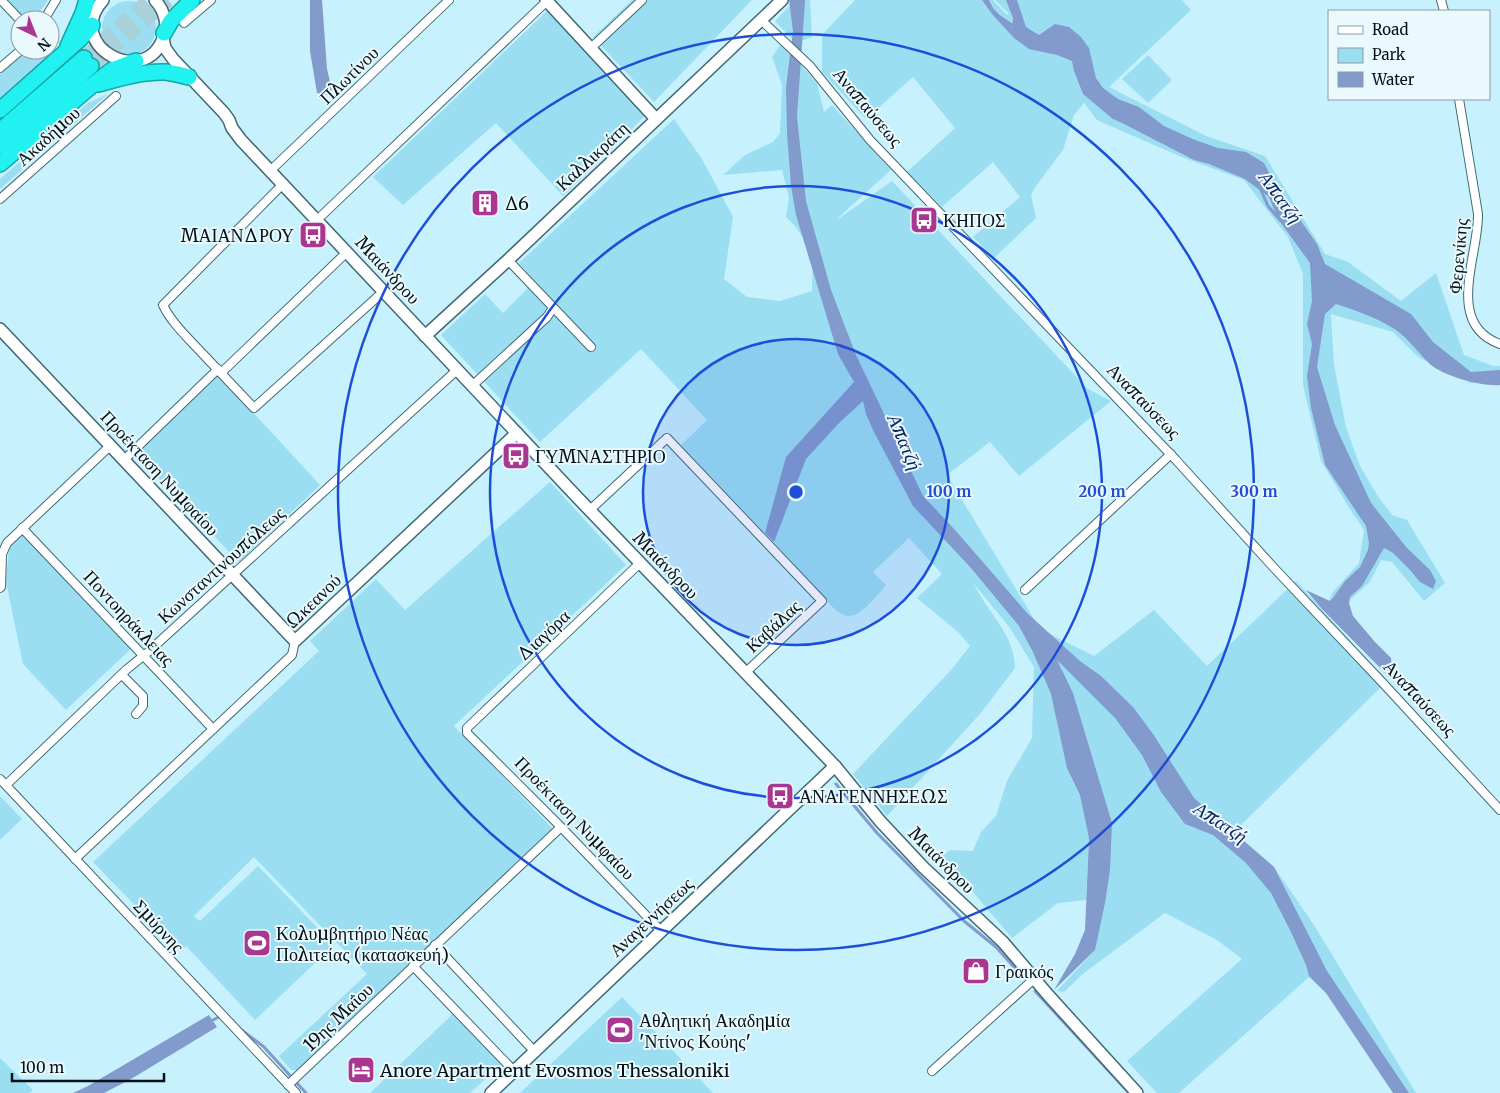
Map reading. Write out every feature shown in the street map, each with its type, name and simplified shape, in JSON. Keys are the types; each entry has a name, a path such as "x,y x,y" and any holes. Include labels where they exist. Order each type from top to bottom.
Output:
{"highway":[{"path":"164,35 171,21 192,0"},
{"path":"64,54 83,13 95,2"},
{"path":"0,110 64,54 92,25"},
{"path":"0,164 112,70 136,61"},
{"path":"0,131 88,62 0,146"},
{"path":"90,87 129,76 148,73 166,72 189,77"}],"street":[{"path":"1,0 10,10"},
{"path":"95,2 92,25 94,36 99,46 106,54 120,61 136,61 151,54 158,47 164,35 164,16 155,0"},
{"path":"184,23 211,0"},
{"name":"Πλωτίνου","path":"270,171 449,0"},
{"path":"591,48 642,0"},
{"name":"Καλλικράτη","path":"425,336 508,260 782,0"},
{"path":"317,220 547,1 656,119"},
{"name":"Αναπαύσεως","path":"761,20 810,66 870,140 1170,454 1500,810"},
{"name":"Μαιάνδρου","path":"164,35 165,48 189,77 224,113 234,132 517,434 835,766 916,861 1003,942 1137,1093"},
{"path":"151,54 173,59"},
{"path":"0,68 10,59"},
{"name":"Ακαδήμου","path":"0,199 116,96"},
{"name":"Φερενίκης","path":"1459,100 1478,214 1477,234 1468,286 1470,310 1472,320 1483,334 1500,344"},
{"path":"283,184 163,305 185,334 254,408 384,291"},
{"path":"125,460 347,252"},
{"path":"508,260 591,348"},
{"path":"472,386 546,317 553,308"},
{"name":"Προέκταση Νυμφαίου","path":"0,329 295,641"},
{"name":"Κωνσταντινουπόλεως","path":"3,782 457,370"},
{"name":"Ωκεανού","path":"75,859 292,655 295,641 517,434"},
{"name":"Καβάλας","path":"590,510 667,438 822,601 745,673"},
{"path":"0,588 2,550 7,543 111,445"},
{"path":"1025,590 1170,454"},
{"name":"Ποντοηράκλειας","path":"22,528 213,729"},
{"name":"Διαγόρα","path":"467,728 640,563"},
{"path":"122,674 143,696 143,706 136,714"},
{"name":"Προέκταση Νυμφαίου","path":"467,728 467,732 661,931"},
{"name":"Αναγεννήσεως","path":"491,1093 835,766"},
{"name":"Σμύρνης","path":"3,782 296,1093"},
{"name":"19ης Μαΐου","path":"288,1085 561,827"},
{"path":"435,945 535,1052"},
{"path":"413,966 514,1071"},
{"path":"932,1071 1034,979"}],"green space":[{"path":"7,0 48,0 41,10 16,10"},
{"path":"632,0 752,0 654,102 593,37"},
{"path":"795,0 810,0 812,37 796,43 775,21"},
{"path":"855,0 993,0 1006,14 1010,15 995,0 1182,0 1191,10 1109,87 1206,136 1265,156 1325,254 1348,262 1401,301 1436,273 1464,355 1493,366 1500,366 1500,383 1470,383 1418,357 1393,332 1331,314 1334,365 1346,427 1360,466 1377,495 1392,515 1407,520 1445,583 1424,601 1392,562 1381,560 1370,582 1350,600 1346,611 1327,607 1332,593 1359,563 1364,530 1321,461 1303,385 1303,274 1288,237 1244,180 1184,158 1097,120 1084,103 1074,115 1063,150 1031,195 1036,218 994,258 973,237 1020,197 993,162 942,207 907,172 955,128 913,77 866,119 822,72 822,35"},
{"path":"129,1 139,3 148,9 154,18 156,28 154,38 148,47 139,53 129,55 119,53 110,47 104,38 102,28 104,18 110,9 119,3"},
{"path":"548,10 646,115 563,196 496,123 403,205 373,177"},
{"path":"782,42 817,84 824,112 832,105 891,170 838,219 892,181 1088,389 1111,401 1019,476 990,442 947,475 1040,629 1094,656 1154,610 1207,666 1296,581 1387,681 1234,832 1274,867 1314,925 1416,1093 1394,1093 1326,993 1309,977 1179,1093 1157,1093 1127,1061 1242,959 1217,940 1165,913 1084,973 1064,992 1057,991 1095,950 1089,838 1086,900 1058,903 1012,938 961,878 938,859 950,850 973,851 981,832 996,816 1007,781 1032,738 1034,667 1010,628 974,584 1010,644 1015,668 980,714 887,816 853,774 952,669 970,646 958,632 917,598 942,574 909,538 873,572 886,585 859,612 849,616 844,615 830,604 681,445 707,420 641,349 540,442 441,335 485,294 503,313 535,281 519,263 674,119 702,159 733,217 724,279 747,297 780,301 812,291 813,253 796,227 786,217 789,197 782,170 723,175 745,155 773,142 780,133 782,85 772,57"},
{"path":"1148,55 1172,80 1148,103 1122,79"},
{"path":"16,60 45,60 0,98 0,74"},
{"path":"108,94 0,189 0,179 88,103"},
{"path":"218,374 320,485 239,562 133,452"},
{"path":"550,482 626,565 454,726 554,830 298,1070 291,1070 279,1056 367,974 254,857 194,916 200,921 258,866 334,945 255,1020 186,946 180,952 93,862 319,651 310,641 376,579 405,610"},
{"path":"26,532 134,646 66,710 23,664 6,582 9,547"},
{"path":"0,796 22,819 0,840"},
{"name":"Αθλητική Ακαδημία 'Ντίνος Κούης'","path":"622,997 713,1093 520,1093"},
{"path":"457,1010 504,1062 470,1093 370,1093"},
{"path":"0,1058 33,1090 30,1093 0,1093"}],"water":[{"path":"310,0 322,0 327,69 332,90 326,95 317,93 310,51"},
{"path":"789,0 805,0 797,117 806,201 831,290 856,355 923,496 1027,613 1080,661 1101,676 1133,707 1153,734 1194,798 1274,867 1327,971 1409,1093 1393,1093 1326,993 1309,976 1290,930 1271,893 1246,863 1213,835 1185,824 1161,792 1142,755 1115,718 1057,660 1073,693 1112,823 1110,870 1095,950 1054,990 1075,954 1085,930 1089,838 1080,795 1067,768 1051,694 1033,652 1019,626 971,568 913,506 873,430 863,401 839,423 806,459 774,542 765,533 786,457 854,382 838,354 796,215 791,186 786,87 793,31"},
{"path":"982,0 989,0 993,8 1012,28 1013,18 1006,0 1017,0 1026,27 1039,35 1055,24 1069,27 1081,37 1089,48 1096,78 1103,88 1118,99 1139,107 1164,126 1195,140 1218,148 1246,152 1264,163 1275,184 1317,244 1325,264 1411,314 1433,342 1471,372 1500,370 1500,385 1464,380 1431,365 1401,334 1374,318 1336,304 1325,314 1317,367 1335,425 1371,503 1407,548 1430,570 1436,581 1433,589 1420,582 1393,553 1384,548 1362,586 1350,597 1349,603 1353,616 1391,658 1393,681 1322,609 1306,590 1330,601 1345,581 1360,567 1368,550 1369,543 1366,526 1325,465 1311,408 1307,376 1312,344 1307,324 1312,301 1310,263 1278,219 1269,197 1245,179 1194,160 1113,119 1083,94 1072,61 1057,55 1029,49 1014,38"},
{"path":"209,1015 217,1027 131,1079 104,1093 73,1093 88,1086"}],"waterway":[{"name":"Απατζή","path":"1000,17 1016,28"},
{"name":"Απατζή","path":"1260,188 1268,206 1280,220"},
{"path":"836,784 877,833 964,921 996,947 1023,977"},
{"path":"1035,991 1129,1093"},
{"path":"209,1022 221,1016"},
{"path":"239,1028 264,1047 306,1093"}],"tunnel":[{"path":"84,58 150,0"},
{"path":"91,66 168,0"}],"place":[{"name":"Δ6","path":"485,203"},
{"name":"ΚΗΠΟΣ","path":"924,220"},
{"name":"ΜΑΙΑΝΔΡΟΥ","path":"313,235"},
{"name":"ΓΥΜΝΑΣΤΗΡΙΟ","path":"516,456"},
{"name":"ΑΝΑΓΕΝΝΗΣΕΩΣ","path":"780,796"},
{"name":"Κολυμβητήριο Νέας Πολιτείας (κατασκευή)","path":"257,943"},
{"name":"Γραικός","path":"976,971"},
{"name":"Αθλητική Ακαδημία 'Ντίνος Κούης'","path":"620,1030"},
{"name":"Anore Apartment Evosmos Thessaloniki","path":"361,1070"}]}
